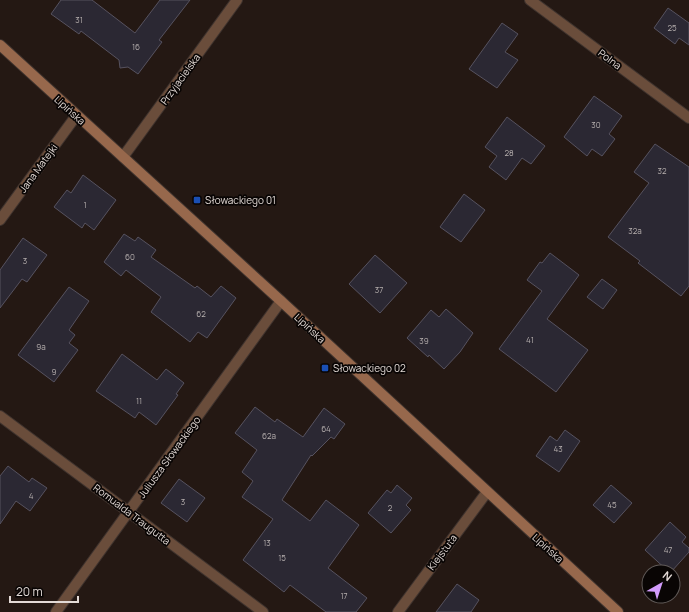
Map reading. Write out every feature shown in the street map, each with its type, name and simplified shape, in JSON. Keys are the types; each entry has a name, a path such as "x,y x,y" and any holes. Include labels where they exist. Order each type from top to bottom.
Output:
{"street":[{"name":"Przyjacielska","path":"122,157 237,0"},
{"name":"Polna","path":"530,0 689,118"},
{"name":"Lipińska","path":"0,46 281,301 618,612"},
{"name":"Jana Matejki","path":"0,220 76,116"},
{"name":"Juliusza Słowackiego","path":"56,612 130,512 281,301"},
{"name":"Romualda Traugutta","path":"0,416 263,612"},
{"name":"Kiejstuta","path":"398,612 487,492"}],"building":[{"path":"61,0 92,0 135,33 160,0 190,0 159,40 162,42 138,74 128,67 120,68 119,60 81,31 79,34 51,14"},
{"path":"668,8 689,23 689,45 679,38 675,44 654,28"},
{"path":"502,23 518,34 505,52 518,60 497,88 469,69"},
{"path":"594,96 622,116 609,134 615,139 602,156 592,149 587,156 564,137"},
{"path":"507,117 545,146 531,164 522,158 506,180 489,167 497,156 485,147"},
{"path":"655,144 689,167 689,286 681,296 638,263 640,261 608,237 649,183 634,172"},
{"path":"83,175 116,200 94,230 85,223 82,228 54,207 67,190 71,193"},
{"path":"464,194 485,210 461,242 440,227"},
{"path":"124,234 135,241 138,237 156,250 151,257 195,288 197,286 211,297 221,286 236,298 207,338 198,332 190,342 151,312 161,297 126,270 121,276 104,262"},
{"path":"23,238 47,255 27,282 22,279 0,308 0,270"},
{"path":"550,253 579,275 547,319 588,350 556,392 499,349 542,291 527,280 540,262 542,263"},
{"path":"375,255 407,283 380,313 349,284"},
{"path":"602,279 617,290 603,309 587,297"},
{"path":"69,287 89,301 69,330 75,335 69,343 78,350 54,382 18,355"},
{"path":"446,309 473,333 460,352 444,369 407,338 431,310 439,317"},
{"path":"122,354 157,380 166,369 184,383 176,394 178,395 156,425 139,412 135,418 96,391"},
{"path":"255,407 275,422 277,419 303,437 324,408 345,424 334,439 331,437 312,456 311,455 282,500 310,521 326,500 359,525 328,568 367,598 356,612 326,612 290,585 284,592 243,560 273,519 242,497 253,481 242,472 257,450 235,433"},
{"path":"565,430 580,441 559,472 536,456 550,436 557,441"},
{"path":"8,466 29,482 32,478 47,488 30,511 16,501 0,524 0,476"},
{"path":"179,479 205,498 187,522 161,503"},
{"path":"397,485 412,498 406,505 411,510 391,533 368,513 387,490 391,493"},
{"path":"611,485 632,503 614,523 593,505"},
{"path":"670,522 686,537 682,542 689,548 689,552 678,564 660,564 645,550"},
{"path":"457,584 479,600 471,612 436,612"}],"place":[{"name":"Słowackiego 01","path":"197,200"},
{"name":"Słowackiego 02","path":"325,368"}]}
